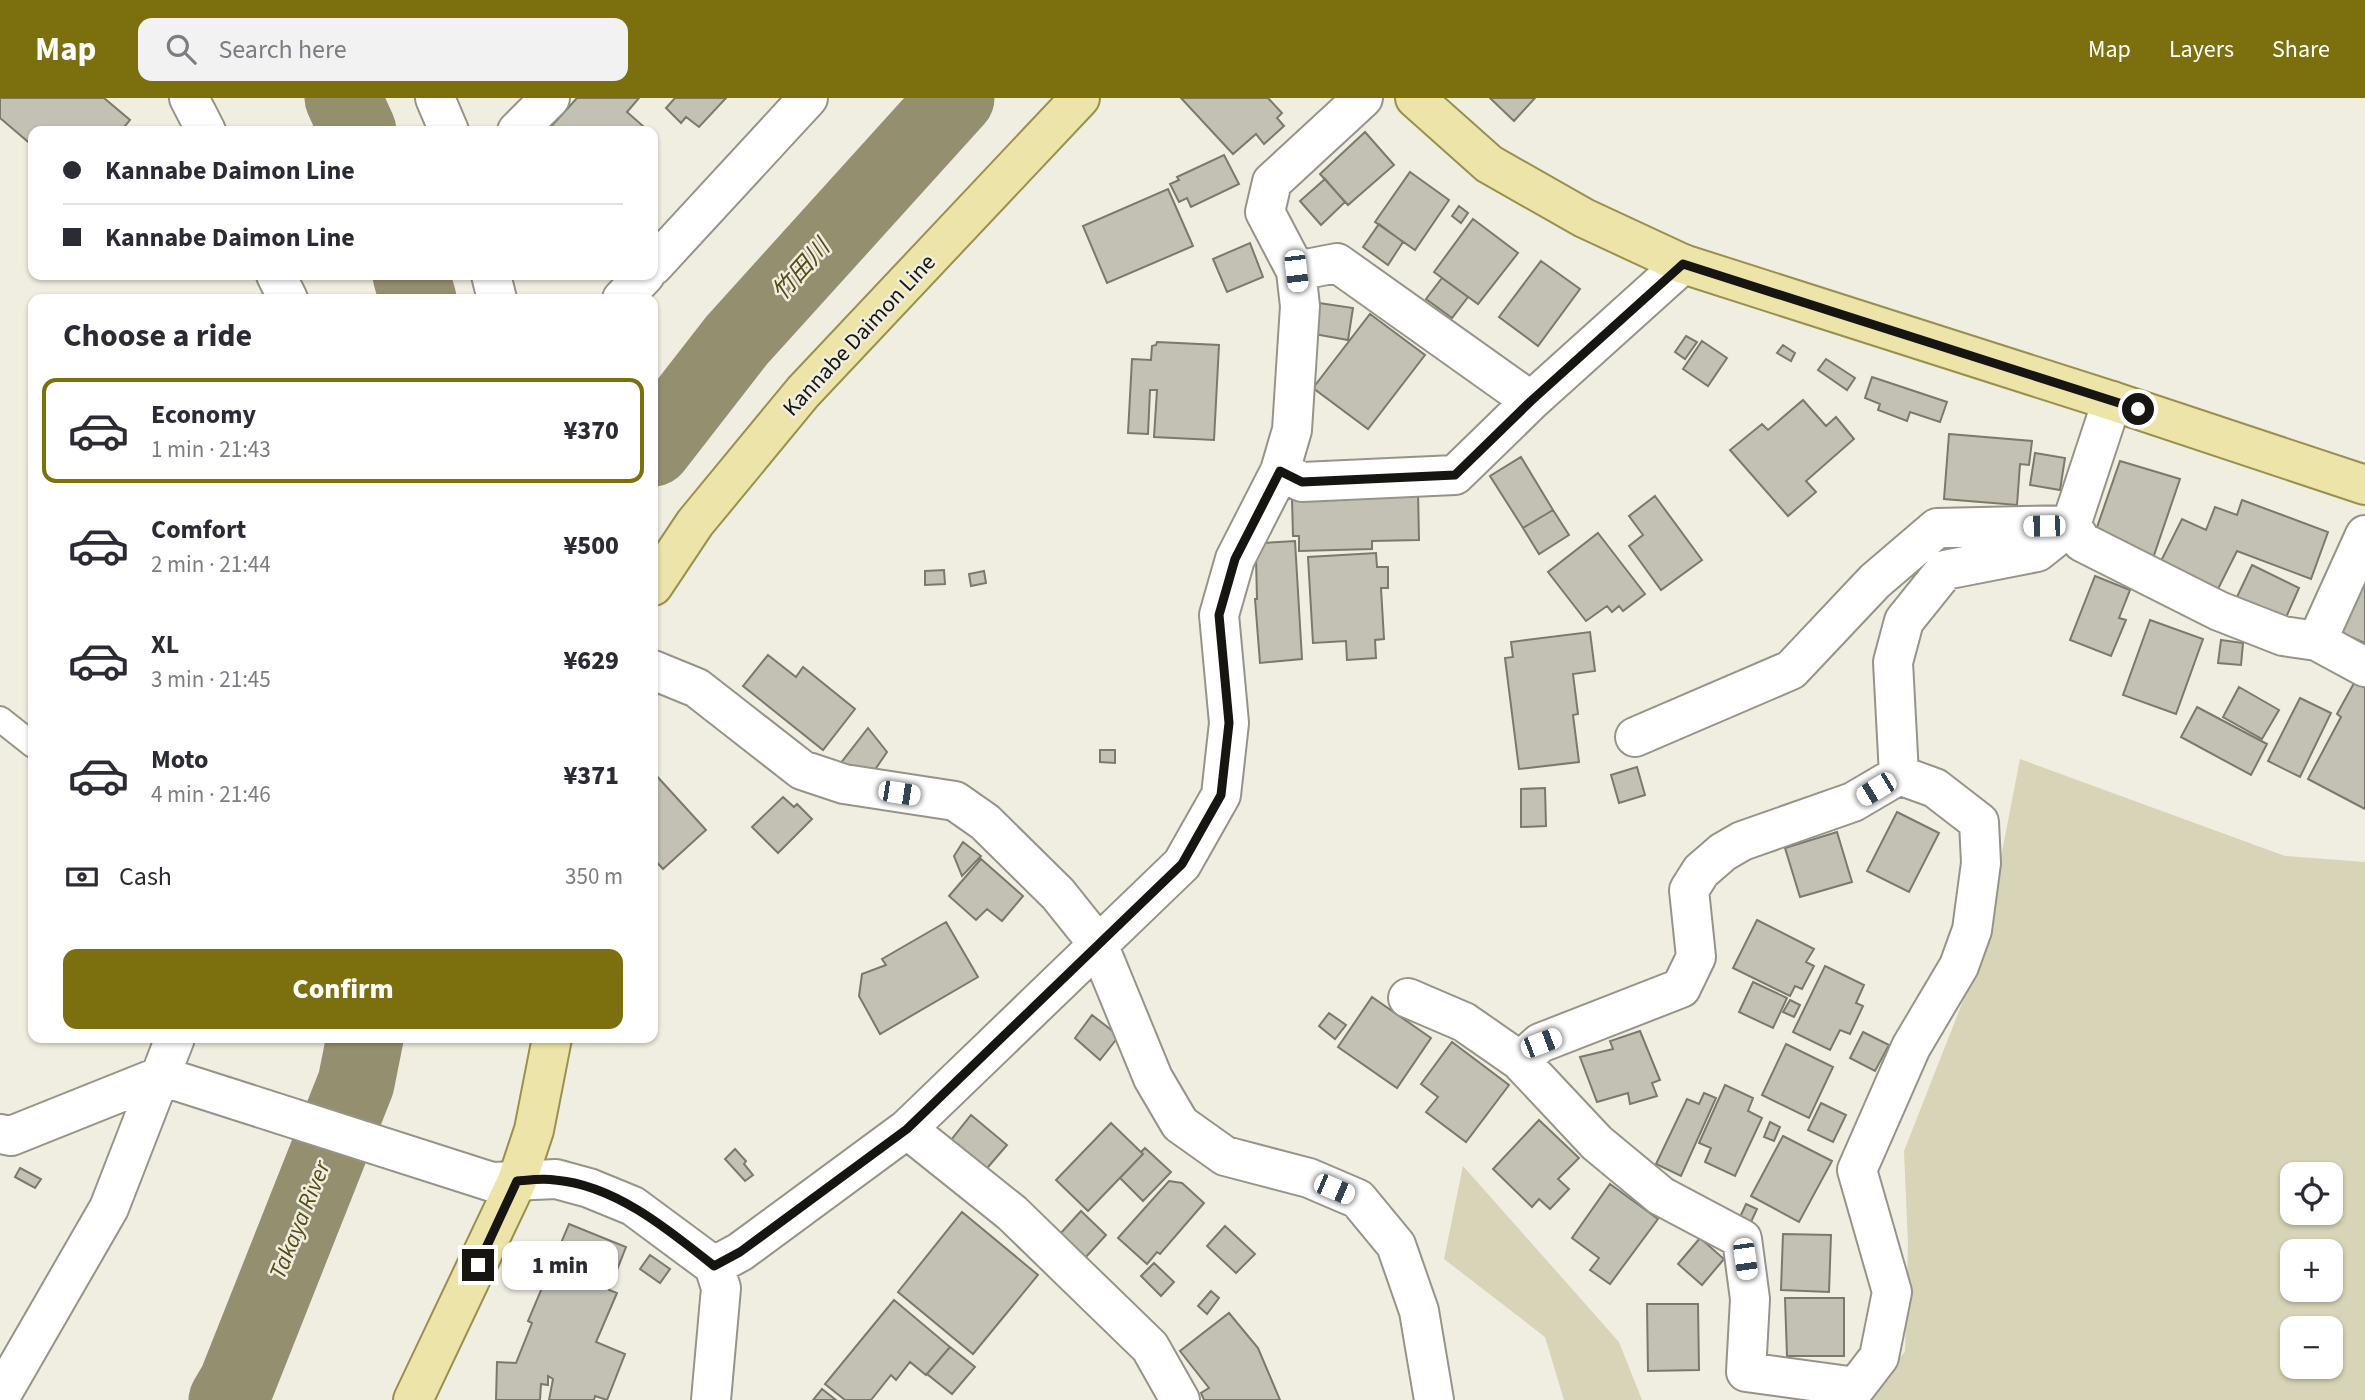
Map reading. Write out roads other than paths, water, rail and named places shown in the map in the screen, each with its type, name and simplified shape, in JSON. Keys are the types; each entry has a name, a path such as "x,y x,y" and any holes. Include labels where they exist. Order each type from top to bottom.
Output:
{"main road":[{"name":"Kannabe Daimon Line","path":"658,578 695,523 803,392 1080,98"},
{"path":"1415,98 1489,164 1584,218 1683,264 2365,485"},
{"path":"413,1400 504,1181 534,1130 551,1043"}],"street":[{"path":"189,98 203,126"},
{"path":"435,98 447,126"},
{"path":"522,126 550,98"},
{"path":"658,261 808,98"},
{"path":"714,1266 740,1252 907,1129 1182,864 1221,795 1229,723 1219,615 1235,559 1280,471 1292,430 1300,306 1296,271 1265,212 1272,182 1363,98"},
{"path":"1296,271 1337,263 1531,401"},
{"path":"1280,471 1302,482 1455,475 1531,401 1683,264"},
{"path":"627,294 640,280"},
{"path":"1899,775 1893,662 1904,621 1945,570 2037,552 2071,525 2112,401"},
{"path":"2071,525 2082,542 2219,611 2283,636 2317,641 2365,667"},
{"path":"1635,737 1791,670 1875,581 1937,528 2071,525"},
{"path":"2317,641 2365,535"},
{"path":"658,672 697,688 802,770 844,785 955,801 985,821 1058,894 1098,944 1153,1078 1180,1124 1225,1156 1309,1178 1358,1199 1396,1245 1419,1311 1434,1400"},
{"path":"1520,1061 1541,1043 1681,988 1696,957 1689,890 1701,871 1723,852 1742,841 1853,802 1899,775"},
{"path":"1408,998 1464,1022 1520,1061 1597,1143 1661,1196 1742,1239 1750,1299 1746,1372 1856,1387 1879,1357 1892,1292 1857,1171 1911,1047 1959,966 1972,930 1982,863 1979,822 1935,789 1899,775"},
{"path":"0,1397 109,1208 167,1077 174,1043"},
{"path":"0,1134 11,1136 167,1077 504,1181 556,1180 589,1188 634,1206 714,1266 721,1288 711,1400"},
{"path":"907,1129 1012,1213 1150,1347 1180,1400"}],"lane":[{"path":"0,719 28,741"}],"waterway":[{"name":"Takaya River","path":"343,98 356,126"},
{"name":"竹田川","path":"658,442 737,340 956,98"},
{"name":"Takaya River","path":"412,280 417,294"},
{"name":"Takaya River","path":"227,1400 237,1383 356,1083 364,1043"}]}
